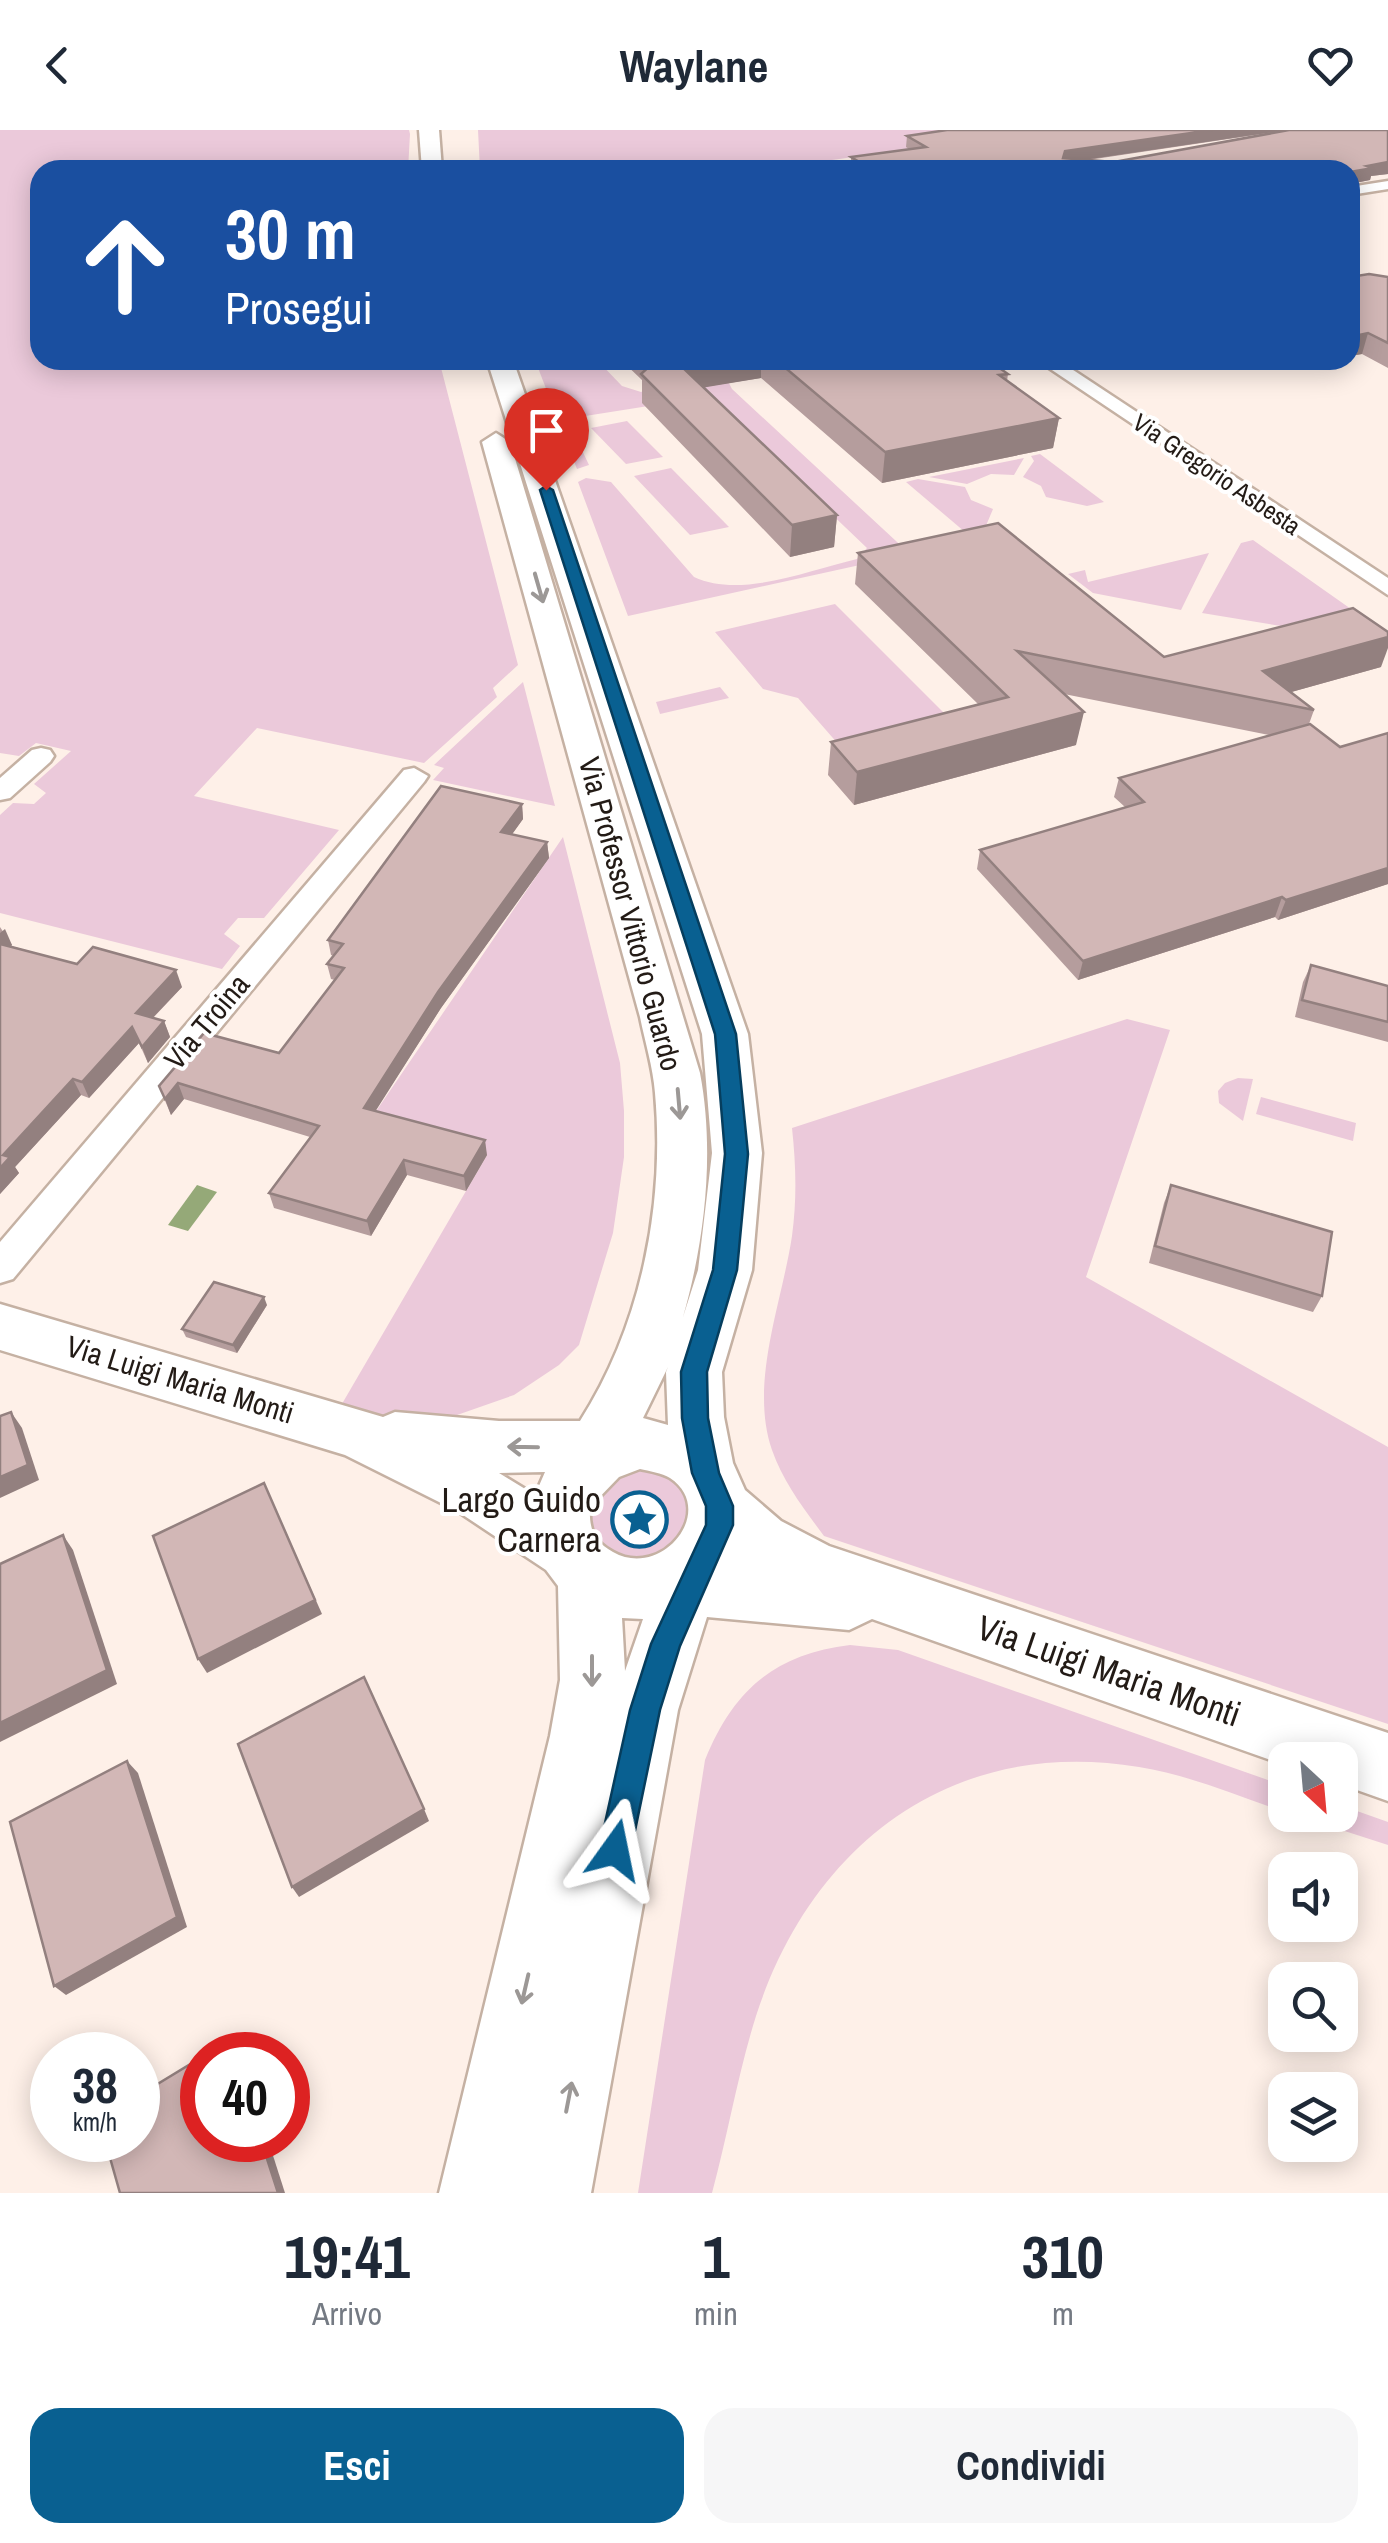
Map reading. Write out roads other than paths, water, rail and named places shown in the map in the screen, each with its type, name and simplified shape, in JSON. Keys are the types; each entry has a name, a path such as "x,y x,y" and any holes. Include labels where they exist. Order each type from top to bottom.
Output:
{"street":[{"path":"429,130 431,160"},
{"path":"1360,193 1388,185"},
{"path":"1360,196 1388,197"},
{"name":"Via Professor Vittorio Guardo","path":"498,370 678,1090 679,1183 654,1319 636,1375 600,1453"},
{"name":"Via Professor Vittorio Guardo","path":"499,370 725,1034 737,1154 725,1270 694,1372 696,1542"},
{"name":"Via Gregorio Asbesta","path":"1061,370 1388,588"},
{"path":"0,792 41,756"},
{"name":"Via Troina","path":"0,1268 414,776"},
{"name":"Via Luigi Maria Monti","path":"0,1327 360,1434"},
{"path":"360,1434 600,1453 640,1443 677,1450 696,1542 645,1710 551,2193"},
{"path":"360,1434 478,1492 610,1585 696,1542 759,1541 814,1570 944,1613"},
{"path":"479,2193 584,1736 593,1680 578,1562 561,1532 563,1495 600,1453"},
{"path":"696,1542 788,1593 944,1613"},
{"name":"Via Luigi Maria Monti","path":"944,1613 1388,1767"}],"place":[{"name":"Largo Guido Carnera","path":"640,1520"}]}
